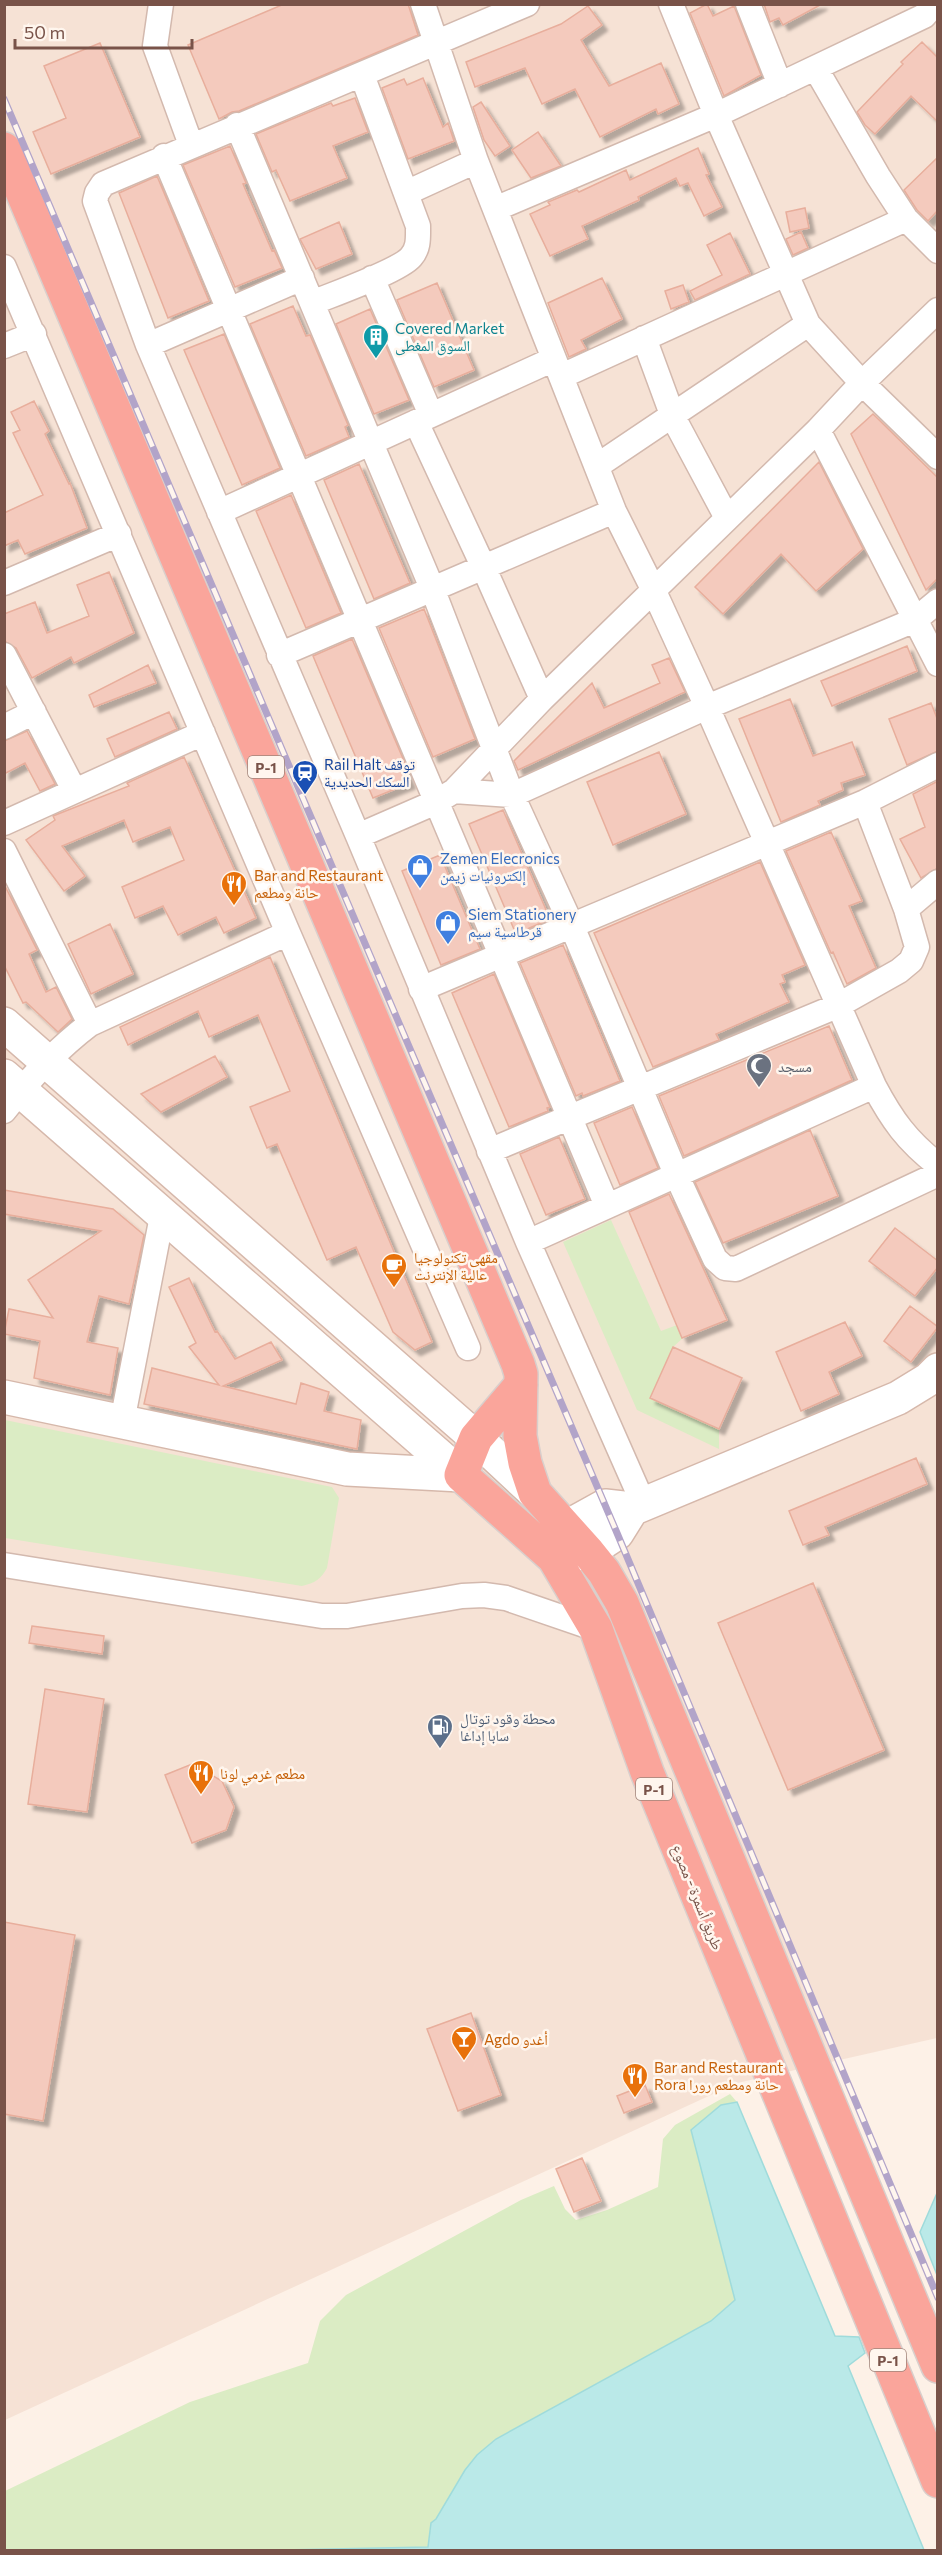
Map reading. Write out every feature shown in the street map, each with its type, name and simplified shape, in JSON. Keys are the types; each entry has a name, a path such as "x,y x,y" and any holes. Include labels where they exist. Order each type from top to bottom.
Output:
{"highway":[{"name":"P-1","path":"4,149 514,1353 521,1374 520,1436 535,1493 604,1572 622,1603 938,2366"},
{"path":"461,1475 476,1438 520,1385"},
{"name":"طريق أسمرة - مصوع","path":"461,1475 554,1558 596,1629 647,1772 938,2481"},
{"path":"647,1772 686,1757"}],"street":[{"path":"160,4 155,46 191,145"},
{"path":"423,4 476,160 614,511 707,707 874,1086 898,1128 913,1145 938,1165"},
{"path":"527,4 103,183 97,192 95,201 148,345 358,836 638,1506"},
{"path":"671,4 716,115 808,324 862,383 938,457"},
{"path":"748,4 780,85"},
{"path":"495,209 716,115 927,14"},
{"path":"816,69 878,176 906,219 938,251"},
{"path":"312,303 372,278 410,258 418,243 418,226 362,75"},
{"path":"237,125 432,588 512,795 571,924 676,1174 716,1259 725,1268 736,1269 938,1174"},
{"path":"164,156 359,620 445,797 501,954 608,1206"},
{"path":"406,193 476,160"},
{"path":"219,512 423,418 644,338 906,219"},
{"path":"4,267 202,733 468,1348"},
{"path":"148,345 302,278"},
{"path":"372,278 423,418 483,566 542,699"},
{"path":"358,836 445,797 653,589 818,430 862,383 938,310"},
{"path":"597,466 808,324"},
{"path":"4,346 34,334"},
{"path":"644,338 673,417 727,518"},
{"path":"818,430 938,664"},
{"path":"279,655 614,511"},
{"path":"4,583 119,534"},
{"path":"445,797 512,795 707,707 915,620 938,601"},
{"path":"4,655 74,790"},
{"path":"4,727 34,712"},
{"path":"4,823 202,733"},
{"path":"421,989 865,802 938,765"},
{"path":"489,1151 837,1006 899,971 911,961 917,947 906,909 865,802"},
{"path":"4,851 90,1024"},
{"path":"906,909 938,882"},
{"path":"288,933 90,1024 63,1044 47,1061 10,1092 162,1216 461,1475"},
{"path":"4,1024 476,1438 535,1493"},
{"path":"528,1242 874,1086"},
{"path":"122,1422 162,1216"},
{"path":"554,1558 567,1527 605,1506 638,1506 898,1398 938,1370"},
{"path":"4,1398 347,1469 461,1475"},
{"path":"554,1558 588,1552 617,1533 638,1506"},
{"path":"4,1565 321,1616 347,1616 462,1596 484,1595 506,1598 596,1629"}],"shaded area":[{"path":"4,5 938,5 937,2038 737,2083 5,2420"}],"green space":[{"path":"611,1220 661,1331 677,1325 683,1338 673,1347 650,1398 719,1429 719,1449 637,1410 563,1242"},
{"path":"5,1420 332,1487 339,1498 327,1568 317,1580 302,1586 5,1538"},
{"path":"730,2094 737,2102 721,2105 692,2130 735,2300 711,2321 496,2439 477,2455 465,2470 436,2519 431,2523 428,2547 282,2550 5,2550 5,2491 190,2402 308,2363 320,2321 346,2295 521,2200 554,2186 565,2209 576,2220 607,2210 658,2187 663,2139 675,2125"}],"water":[{"path":"737,2102 835,2336 859,2337 865,2353 848,2366 924,2550 282,2550 428,2547 431,2523 436,2519 465,2470 477,2455 496,2439 711,2321 735,2300 691,2130 721,2105"},
{"path":"937,2193 938,2275 920,2232"}],"building":[{"path":"284,4 408,4 418,35 219,119 188,45"},
{"path":"707,4 713,16 734,6 761,75 724,96 690,13"},
{"path":"764,4 822,4 783,25 779,18 770,22"},
{"path":"588,6 602,25 581,40 609,86 661,63 679,104 658,114 656,109 600,137 575,89 542,104 525,68 475,87 466,62 561,24"},
{"path":"922,42 938,58 938,122 911,96 875,134 865,125 857,112"},
{"path":"100,43 140,137 51,174 33,132 66,118 44,66"},
{"path":"423,78 443,127 448,123 454,141 408,159 382,88 404,79 407,85"},
{"path":"355,98 368,132 333,146 347,178 290,201 276,170 272,172 256,134 331,103 333,106"},
{"path":"481,102 510,146 495,156 484,140 473,107"},
{"path":"538,132 561,166 531,178 512,150"},
{"path":"230,146 246,183 243,184 272,251 274,250 282,268 235,287 183,165"},
{"path":"698,148 709,174 706,175 722,207 704,216 688,183 680,186 676,178 638,197 639,200 582,226 588,239 550,256 530,214 550,205 548,202 577,190 579,192 626,170 630,180"},
{"path":"938,157 938,210 928,221 917,210 904,190"},
{"path":"157,176 209,301 168,318 119,193"},
{"path":"805,208 809,228 790,232 786,212"},
{"path":"339,222 352,254 316,269 300,239"},
{"path":"801,232 808,248 793,255 786,239"},
{"path":"730,233 750,274 695,300 690,291 722,275 707,245"},
{"path":"602,278 622,319 581,340 586,349 569,357 548,303"},
{"name":"Covered Market السوق المغطى","path":"437,283 474,370 434,387 397,300"},
{"path":"683,285 689,302 671,309 665,291"},
{"path":"293,306 306,336 310,335 348,425 345,427 349,437 306,456 250,324"},
{"name":"Covered Market السوق المغطى","path":"370,309 409,400 374,414 336,324"},
{"path":"224,334 280,468 242,485 184,350"},
{"path":"34,401 49,431 45,434 70,483 87,528 25,554 18,540 4,546 4,513 43,495 13,433 20,430 11,412"},
{"path":"873,414 938,478 938,578 926,590 851,434"},
{"path":"819,462 863,549 816,591 781,554 723,614 695,587"},
{"path":"359,464 410,583 374,599 324,480"},
{"path":"291,495 341,613 306,628 256,511"},
{"path":"109,572 134,633 74,663 71,657 32,678 16,648 4,641 4,614 35,602 47,633 89,616 77,585"},
{"path":"424,609 475,739 433,757 379,628"},
{"path":"352,639 407,768 404,769 410,783 373,798 313,656"},
{"path":"907,646 917,671 832,706 821,681"},
{"path":"669,658 685,692 518,770 514,761 592,683 604,708 660,683 652,665"},
{"path":"148,665 156,683 94,707 89,695"},
{"path":"790,699 813,756 852,742 865,775 841,783 843,790 818,801 820,805 781,822 739,719"},
{"path":"931,703 938,721 938,751 907,765 889,719"},
{"path":"169,712 177,729 115,757 107,739"},
{"path":"27,731 55,784 40,791 25,763 4,774 4,741"},
{"path":"659,752 686,814 613,845 587,782"},
{"path":"184,757 256,918 224,933 216,917 178,935 163,906 135,918 122,887 184,860 170,827 133,842 124,820 62,846 85,876 64,891 26,840 55,820 53,816 129,786 127,783"},
{"path":"938,781 938,868 921,878 900,839 925,827 913,794"},
{"path":"503,810 550,919 516,934 469,824"},
{"path":"831,832 862,901 849,906 876,968 847,984 786,851"},
{"path":"440,855 480,949 441,965 402,871"},
{"path":"760,862 805,965 782,975 785,982 780,984 789,1002 716,1034 719,1040 653,1067 594,933"},
{"path":"4,884 37,950 29,954 46,992 56,987 72,1019 58,1032 26,1002 23,1003 4,965"},
{"path":"110,924 133,974 91,994 68,944"},
{"path":"563,945 620,1081 583,1096 582,1093 576,1096 520,963"},
{"path":"270,957 432,1342 415,1350 393,1332 356,1247 327,1260 277,1144 267,1148 250,1107 290,1091 258,1015 209,1037 198,1011 128,1045 120,1027"},
{"path":"494,974 550,1107 547,1108 548,1111 509,1127 452,993"},
{"name":"مسجد","path":"829,1026 852,1080 684,1156 659,1096"},
{"path":"215,1056 227,1077 161,1112 141,1094"},
{"path":"632,1107 658,1168 620,1185 594,1123"},
{"path":"810,1130 838,1196 723,1243 695,1182"},
{"path":"559,1137 585,1199 546,1215 520,1154"},
{"path":"4,1190 113,1209 144,1235 129,1304 99,1296 87,1342 118,1348 110,1395 34,1378 40,1341 4,1334 9,1309 53,1318 28,1280 101,1231 4,1214"},
{"path":"669,1194 727,1320 682,1338 629,1212"},
{"path":"895,1228 938,1261 938,1267 915,1296 869,1261"},
{"path":"189,1278 215,1332 217,1331 235,1359 271,1342 282,1360 223,1386 296,1404 301,1383 329,1392 324,1411 361,1420 357,1449 144,1404 152,1368 219,1385 189,1347 196,1343 169,1287"},
{"path":"910,1306 938,1327 911,1362 884,1341"},
{"path":"845,1322 862,1356 829,1372 839,1394 801,1411 776,1352"},
{"path":"673,1347 742,1378 719,1429 650,1398"},
{"path":"916,1458 927,1484 825,1527 829,1535 803,1545 789,1511"},
{"path":"813,1583 884,1750 788,1790 718,1623"},
{"path":"32,1626 104,1636 102,1654 29,1643"},
{"path":"45,1689 104,1699 87,1812 28,1804"},
{"path":"192,1764 222,1781 234,1807 226,1830 192,1843 165,1775"},
{"path":"4,1922 75,1935 43,2121 4,2114"},
{"name":"Agdo أغدو","path":"471,2013 501,2095 458,2111 427,2029"},
{"name":"Bar and Restaurant Rora حانة ومطعم رورا","path":"645,2085 652,2102 624,2113 617,2096"},
{"path":"582,2158 601,2201 574,2212 556,2169"}],"railway":[{"path":"4,99 617,1533 938,2298"}],"place":[{"name":"Covered Market السوق المغطى","path":"376,360"},
{"name":"Rail Halt توقف السكك الحديدية","path":"305,796"},
{"name":"Zemen Elecronics إلكترونيات زيمن","path":"420,890"},
{"name":"Bar and Restaurant حانة ومطعم","path":"234,907"},
{"name":"Siem Stationery قرطاسية سيم","path":"448,946"},
{"name":"مسجد","path":"759,1089"},
{"name":"مقهى تكنولوجيا عالية الإنترنت","path":"394,1289"},
{"name":"محطة وقود توتال سابا إداغا","path":"440,1750"},
{"name":"مطعم غرمي لونا","path":"201,1796"},
{"name":"Agdo أغدو","path":"464,2062"},
{"name":"Bar and Restaurant Rora حانة ومطعم رورا","path":"635,2099"}]}
